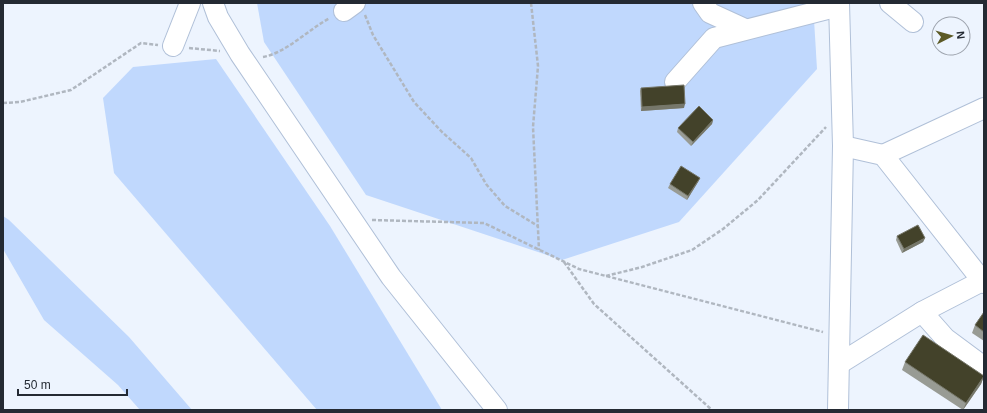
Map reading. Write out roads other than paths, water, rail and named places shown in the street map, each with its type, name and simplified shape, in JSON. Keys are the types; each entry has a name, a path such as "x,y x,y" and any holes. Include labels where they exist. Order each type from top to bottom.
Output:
{"street":[{"path":"173,46 190,3"},
{"path":"213,3 218,17 242,57 391,277 496,410"},
{"path":"703,3 710,13 745,29"},
{"path":"890,3 913,22"},
{"path":"675,82 714,38 839,5 843,146 838,410"},
{"path":"843,146 883,155 984,108"},
{"path":"839,364 922,312 983,282 883,155"},
{"path":"922,312 945,338 984,367"}]}
